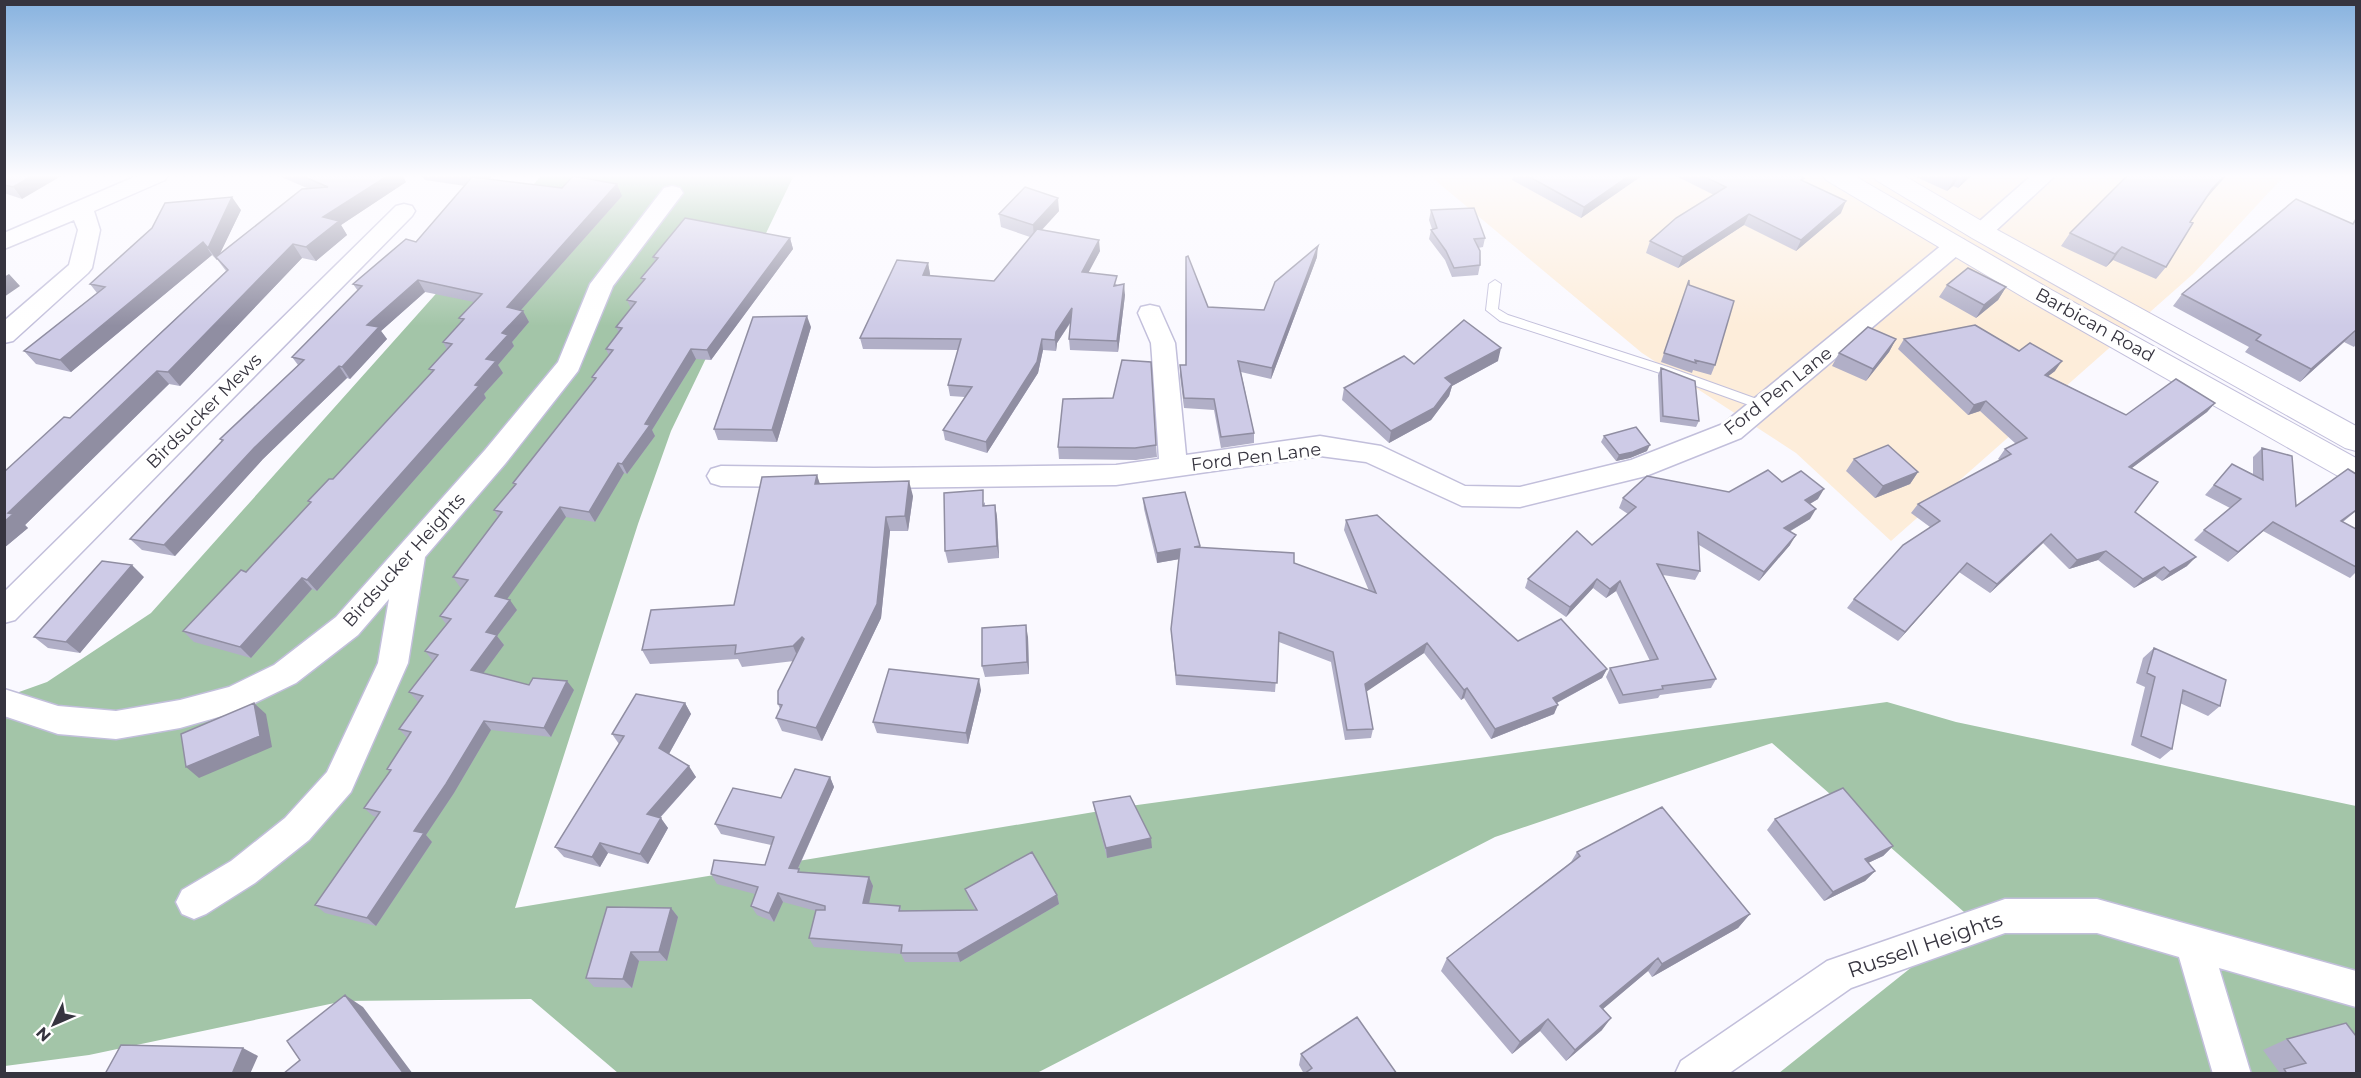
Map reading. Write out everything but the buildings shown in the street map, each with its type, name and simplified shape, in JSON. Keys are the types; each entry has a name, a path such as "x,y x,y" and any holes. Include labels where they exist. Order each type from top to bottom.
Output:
{"main road":[{"name":"Barbican Road","path":"1922,225 2356,472"},
{"name":"Barbican Road","path":"1970,225 2356,440"}],"street":[{"path":"4,242 42,225"},
{"path":"4,335 80,268 88,230 87,225"},
{"name":"Birdsucker Mews","path":"4,611 390,225"},
{"name":"Birdsucker Heights","path":"4,702 58,720 116,725 180,714 236,699 285,674 347,626 495,457 569,365 602,284 647,225"},
{"path":"1981,232 1989,225"},
{"name":"Ford Pen Lane","path":"721,476 874,478 1116,475 1320,446 1371,453 1462,495 1520,497 1636,469 1732,431 1956,245"},
{"path":"1150,313 1163,343 1165,356 1173,467"},
{"path":"194,902 243,872 297,829 339,782 393,663 411,552"},
{"name":"Russell Heights","path":"1694,1074 1840,974 2005,916 2097,916 2356,989"},
{"path":"2193,943 2232,1074"}],"lane":[{"path":"1495,284 1492,310 1504,318 1664,370 1764,406"}],"shaded area":[{"path":"1489,225 2238,225 2193,274 1891,541 1796,453 1642,353"}],"green space":[{"path":"497,225 770,225 671,431 638,524 515,908 1130,806 1887,702 1956,722 2356,806 2356,1073 1779,1073 1972,919 1772,743 1495,837 1037,1073 618,1073 531,999 344,1001 89,1055 5,1066 5,697 47,682 151,613"}]}
